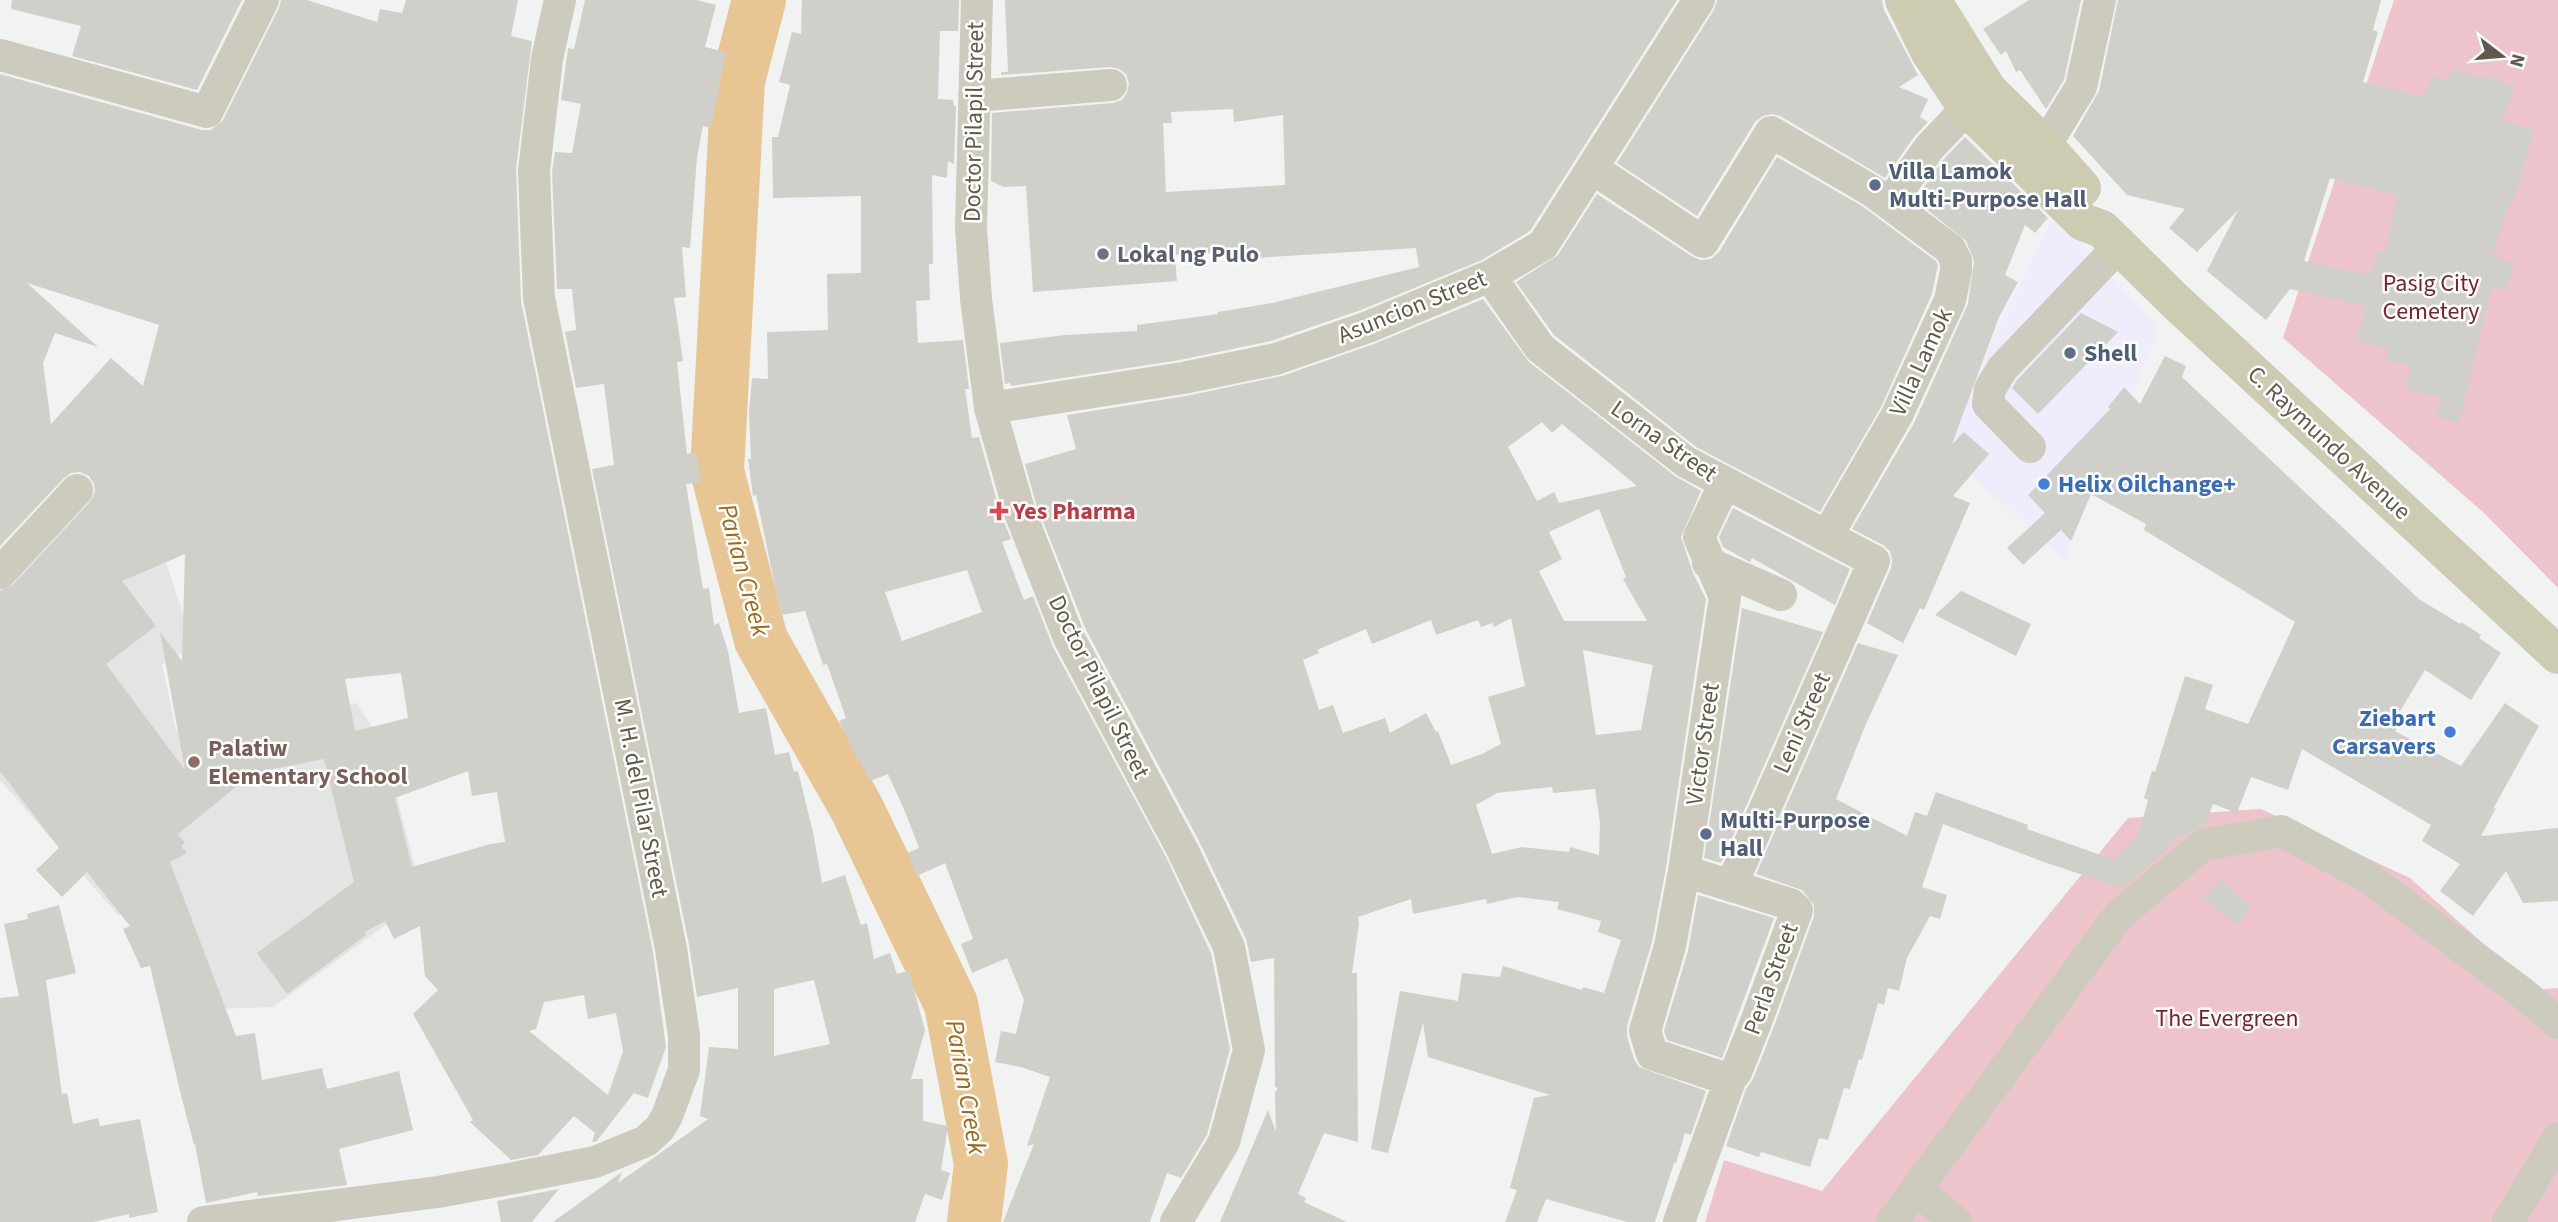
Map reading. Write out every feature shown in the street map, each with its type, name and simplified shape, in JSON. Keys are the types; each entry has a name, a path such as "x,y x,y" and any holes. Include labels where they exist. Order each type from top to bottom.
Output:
{"main road":[{"name":"C. Raymundo Avenue","path":"1903,0 1929,51 1967,108 2083,222 2110,238 2558,655"},
{"name":"C. Raymundo Avenue","path":"1932,0 1988,90 2045,146 2097,205 2110,238"}],"street":[{"path":"0,54 207,113 262,0"},
{"name":"M. H. del Pilar Street","path":"203,1222 438,1192 595,1162 646,1141 660,1128 684,1070 684,1035 671,949 539,298 534,171 547,59 560,0"},
{"name":"Doctor Pilapil Street","path":"977,0 971,228 976,299 990,408 1019,510 1069,638 1182,849 1229,947 1249,1049 1224,1142 1176,1222"},
{"name":"Asuncion Street","path":"990,408 1183,378 1276,359 1368,327 1490,276 1543,245 1699,0"},
{"path":"2045,146 2081,87 2100,0"},
{"path":"974,96 1111,85"},
{"path":"1890,203 1929,148 1967,108"},
{"name":"Villa Lamok","path":"1592,168 1703,242 1771,132 1890,203 1950,249 1956,261 1950,300 1897,415 1827,536"},
{"path":"2030,447 1988,404 1990,389 2002,369 2110,238"},
{"name":"Lorna Street","path":"1490,276 1540,348 1686,462 1874,561"},
{"name":"Victor Street","path":"1725,483 1699,537 1725,597 1684,871 1670,946 1645,1031 1652,1054 1730,1080"},
{"path":"0,573 77,489"},
{"name":"Leni Street","path":"1731,886 1874,561"},
{"path":"1708,563 1781,595"},
{"path":"1892,1222 2119,915 2203,845 2281,831 2366,876 2558,1023"},
{"name":"Perla Street","path":"1684,871 1790,904 1797,910 1756,1022 1736,1072 1730,1080"},
{"path":"1679,1222 1730,1080"},
{"path":"2508,1222 2558,1139"},
{"path":"1916,1189 1956,1222"}],"shaded area":[{"path":"2054,214 2159,329 2065,561 1940,448"},
{"name":"Palatiw Elementary School","path":"106,480 151,517 194,647 162,664 176,730 356,703 383,743 423,898 273,1007 219,1009 139,913 118,915 0,780 0,588"}],"green space":[{"name":"Pasig City Cemetery","path":"2394,0 2558,0 2558,588 2483,512 2283,338"},
{"name":"The Evergreen","path":"2261,809 2410,878 2535,990 2558,988 2558,1222 1705,1222 1724,1160 1822,1191 2128,818"}],"building":[{"path":"12,0 242,0 197,90 72,56 81,26 11,9"},
{"path":"281,0 307,0 377,22 380,9 402,13 406,0 518,0 511,36 532,41 516,169 521,301 653,952 666,1047 648,1098 634,1093 596,1142 592,1142 595,1133 574,1116 538,1155 511,1160 470,1122 473,1120 413,1014 438,990 425,976 420,926 394,939 385,921 365,932 366,935 287,994 257,953 354,882 324,759 253,773 178,834 185,843 181,846 187,853 170,862 236,1036 255,1033 262,1080 322,1068 327,1089 399,1071 413,1130 339,1149 347,1185 258,1196 257,1192 206,1203 195,1144 150,966 141,968 123,929 130,926 87,872 62,897 36,870 59,848 0,771 0,591 13,585 90,502 95,493 89,476 80,472 71,473 0,546 0,74 202,130 211,130 223,120","holes":["27,283 159,325 143,386 111,358 51,424 43,363 55,333 98,347","185,554 182,661 160,632 185,770 106,664 156,626 122,581","401,673 408,718 355,731 345,679","468,771 472,796 497,792 505,842 412,867 395,798","584,995 588,1019 616,1013 623,1051 608,1095 529,1031 536,1029 544,1002"]},
{"path":"585,0 697,0 716,5 705,47 726,52 711,128 703,126 697,157 690,248 682,247 686,297 674,298 683,361 677,362 687,454 696,452 701,482 686,484 703,589 709,588 714,625 719,623 728,651 739,713 766,708 775,755 789,752 794,772 798,771 822,883 845,875 861,925 867,923 874,959 890,953 897,974 909,971 925,1030 911,1079 923,1079 923,1121 948,1126 941,1170 950,1173 942,1200 925,1194 915,1222 553,1222 622,1172 618,1183 708,1119 700,1116 709,1047 738,1049 738,988 697,997 689,945 592,469 614,465 604,384 576,388 565,332 576,330 572,289 557,289 552,172 555,152 572,153 581,104 561,100 568,48 574,49","holes":["814,980 830,1044 774,1056 774,989"]},
{"path":"802,0 959,0 958,31 940,31 938,99 953,100 956,106 954,164 948,161 947,178 932,175 933,264 929,264 930,300 916,301 918,343 963,340 969,389 965,389 972,438 979,437 1001,515 1011,539 1002,542 1024,600 1033,596 1053,647 1166,857 1211,953 1230,1049 1207,1135 1181,1178 1167,1173 1150,1222 1003,1222 1034,1144 1027,1146 1050,1077 995,1062 1001,1031 1016,1034 1024,1000 1007,958 972,973 961,944 973,939 945,863 917,876 907,853 919,848 906,814 888,774 870,781 860,760 858,761 839,721 846,718 827,664 823,665 805,611 781,615 756,495 753,496 748,459 751,459 749,413 752,378 768,379 767,332 828,330 827,274 861,273 861,196 773,198 772,137 778,137 790,85 779,82 792,32 801,34","holes":["967,570 982,612 902,641 885,592"]},
{"path":"1005,0 1677,0 1530,231 1482,260 1361,310 1271,341 1180,360 1011,386 1010,383 1005,384 1000,343 1065,335 1137,331 1137,325 1218,314 1272,303 1419,267 1416,248 1239,259 1238,251 1175,255 1177,281 1033,292 1026,186 1004,187 991,181 992,113 1113,103 1122,100 1129,83 1126,74 1110,67 1001,75 1001,72 1008,72","holes":["1233,109 1234,122 1283,115 1285,185 1166,192 1163,123 1172,123 1171,112"]},
{"path":"1717,0 1882,0 1884,10 1918,75 1899,87 1928,99 1920,117 1928,122 1885,178 1780,116 1772,114 1755,122 1697,216 1617,163 1714,10"},
{"path":"2029,0 2081,0 2064,80 2046,109 2020,70 2016,72 2006,51 2001,55 1983,29"},
{"path":"2118,0 2381,0 2373,30 2378,32 2363,82 2425,97 2432,75 2448,81 2452,68 2515,86 2502,121 2534,130 2513,202 2510,201 2492,256 2514,262 2506,291 2492,287 2459,423 2435,416 2440,398 2405,388 2411,366 2385,360 2388,349 2356,340 2366,306 2290,289 2266,320 2207,271 2238,210 2197,252 2169,228 2185,209 2127,195 2073,136 2099,91","holes":["2330,178 2397,195 2385,252 2378,250 2370,275 2304,261"]},
{"path":"1965,137 2048,218 2035,233 2025,225 2005,275 2018,282 1999,317 1952,444 1964,432 1989,454 1953,496 1970,503 1924,610 1920,608 1903,643 1867,623 1891,568 1890,551 1852,529 1914,423 1968,304 1974,261 1966,241 1915,200 1943,160"},
{"path":"1777,157 1862,206 1938,265 1932,294 1881,407 1820,512 1696,447 1554,335 1516,282 1558,255 1597,194 1693,257 1711,259 1719,252"},
{"path":"1483,299 1529,362 1675,476 1701,491 1681,537 1693,573 1706,599 1666,868 1652,942 1627,1026 1627,1036 1639,1067 1706,1091 1691,1135 1685,1133 1655,1222 1627,1222 1546,1199 1537,1222 1505,1222 1517,1190 1510,1188 1534,1098 1550,1095 1428,1057 1423,1023 1388,1153 1371,1149 1400,991 1458,1001 1462,973 1500,977 1503,966 1582,990 1583,987 1604,993 1621,940 1598,932 1601,921 1557,909 1559,902 1518,897 1487,904 1486,899 1413,914 1411,899 1358,917 1352,973 1357,973 1358,1142 1324,1133 1298,1194 1306,1198 1304,1202 1347,1222 1220,1222 1268,1110 1276,1132 1275,1093 1278,1088 1275,1087 1274,958 1251,962 1246,939 1199,841 1086,630 1036,504 1025,464 1076,449 1067,415 1186,396 1282,376 1374,344","holes":["1542,422 1552,433 1562,424 1637,486 1559,503 1554,492 1537,501 1508,447","1599,509 1626,577 1623,579 1647,621 1564,621 1539,571 1562,559 1549,532","1511,618 1525,686 1488,697 1501,744 1451,765 1438,731 1436,732 1426,713 1390,733 1385,718 1343,733 1333,705 1319,710 1303,660 1319,653 1317,650 1366,629 1372,644 1431,620 1436,635 1478,620 1481,627 1492,623 1494,627","1583,650 1653,665 1641,730 1596,735","1552,787 1553,793 1595,789 1600,823 1599,855 1570,847 1569,852 1522,847 1492,854 1476,805 1497,793"]},
{"name":"Shell","path":"2081,313 2118,332 2038,414 2012,388"},
{"path":"2165,356 2186,366 2182,377 2419,599 2481,635 2479,638 2501,653 2471,700 2425,670 2399,713 2404,715 2395,731 2461,766 2505,703 2539,726 2481,836 2558,828 2558,901 2523,903 2506,871 2473,916 2440,891 2460,864 2422,841 2431,825 2302,749 2288,790 2251,777 2237,813 2213,804 2205,826 2184,837 2180,835 2161,856 2124,886 2113,885 2044,862 1943,824 1922,887 1947,895 1940,919 1930,916 1907,958 1899,991 1888,988 1884,1005 1878,1003 1862,1060 1859,1059 1850,1089 1844,1088 1828,1140 1819,1138 1810,1167 1761,1152 1759,1157 1726,1146 1814,916 1814,905 1802,890 1756,874 1858,643 1898,655 1866,724 1836,799 1907,836 1915,812 1927,816 1936,792 2028,825 2027,829 2115,860 2139,833 2148,800 2144,798 2152,771 2155,772 2185,676 2213,685 2205,709 2248,724 2295,622 2144,530 2146,524 2091,494 2071,541 2061,530 2023,565 2007,548 2045,513 2028,495 2110,409 2108,407 2124,387 2140,404"},
{"path":"1733,508 1850,569 1835,605 1752,558 1750,562 1723,547 1719,537"},
{"path":"1961,591 2031,624 2016,656 1935,615"},
{"path":"1742,608 1823,632 1721,863 1704,858"},
{"path":"2219,879 2252,907 2237,925 2204,898"},
{"path":"1698,895 1774,918 1722,1058 1667,1040 1664,1031 1688,951"},
{"path":"59,905 76,973 46,980 62,1094 67,1093 73,1124 98,1118 100,1126 140,1119 158,1212 129,1218 129,1214 93,1222 0,1222 0,998 19,996 4,924 28,919 27,914"},
{"path":"559,1189 532,1222 501,1222 497,1201"}],"waterway":[{"name":"Parian Creek","path":"759,0 738,81 717,471 761,640 856,807 951,1004 981,1164 974,1222"}],"place":[{"name":"Villa Lamok Multi-Purpose Hall","path":"1875,185"},
{"name":"Lokal ng Pulo","path":"1103,254"},
{"name":"Shell","path":"2070,353"},
{"name":"Helix Oilchange+","path":"2044,484"},
{"name":"Yes Pharma","path":"999,511"},
{"name":"Ziebart Carsavers","path":"2450,732"},
{"name":"Palatiw Elementary School","path":"194,762"},
{"name":"Multi-Purpose Hall","path":"1706,834"}]}
